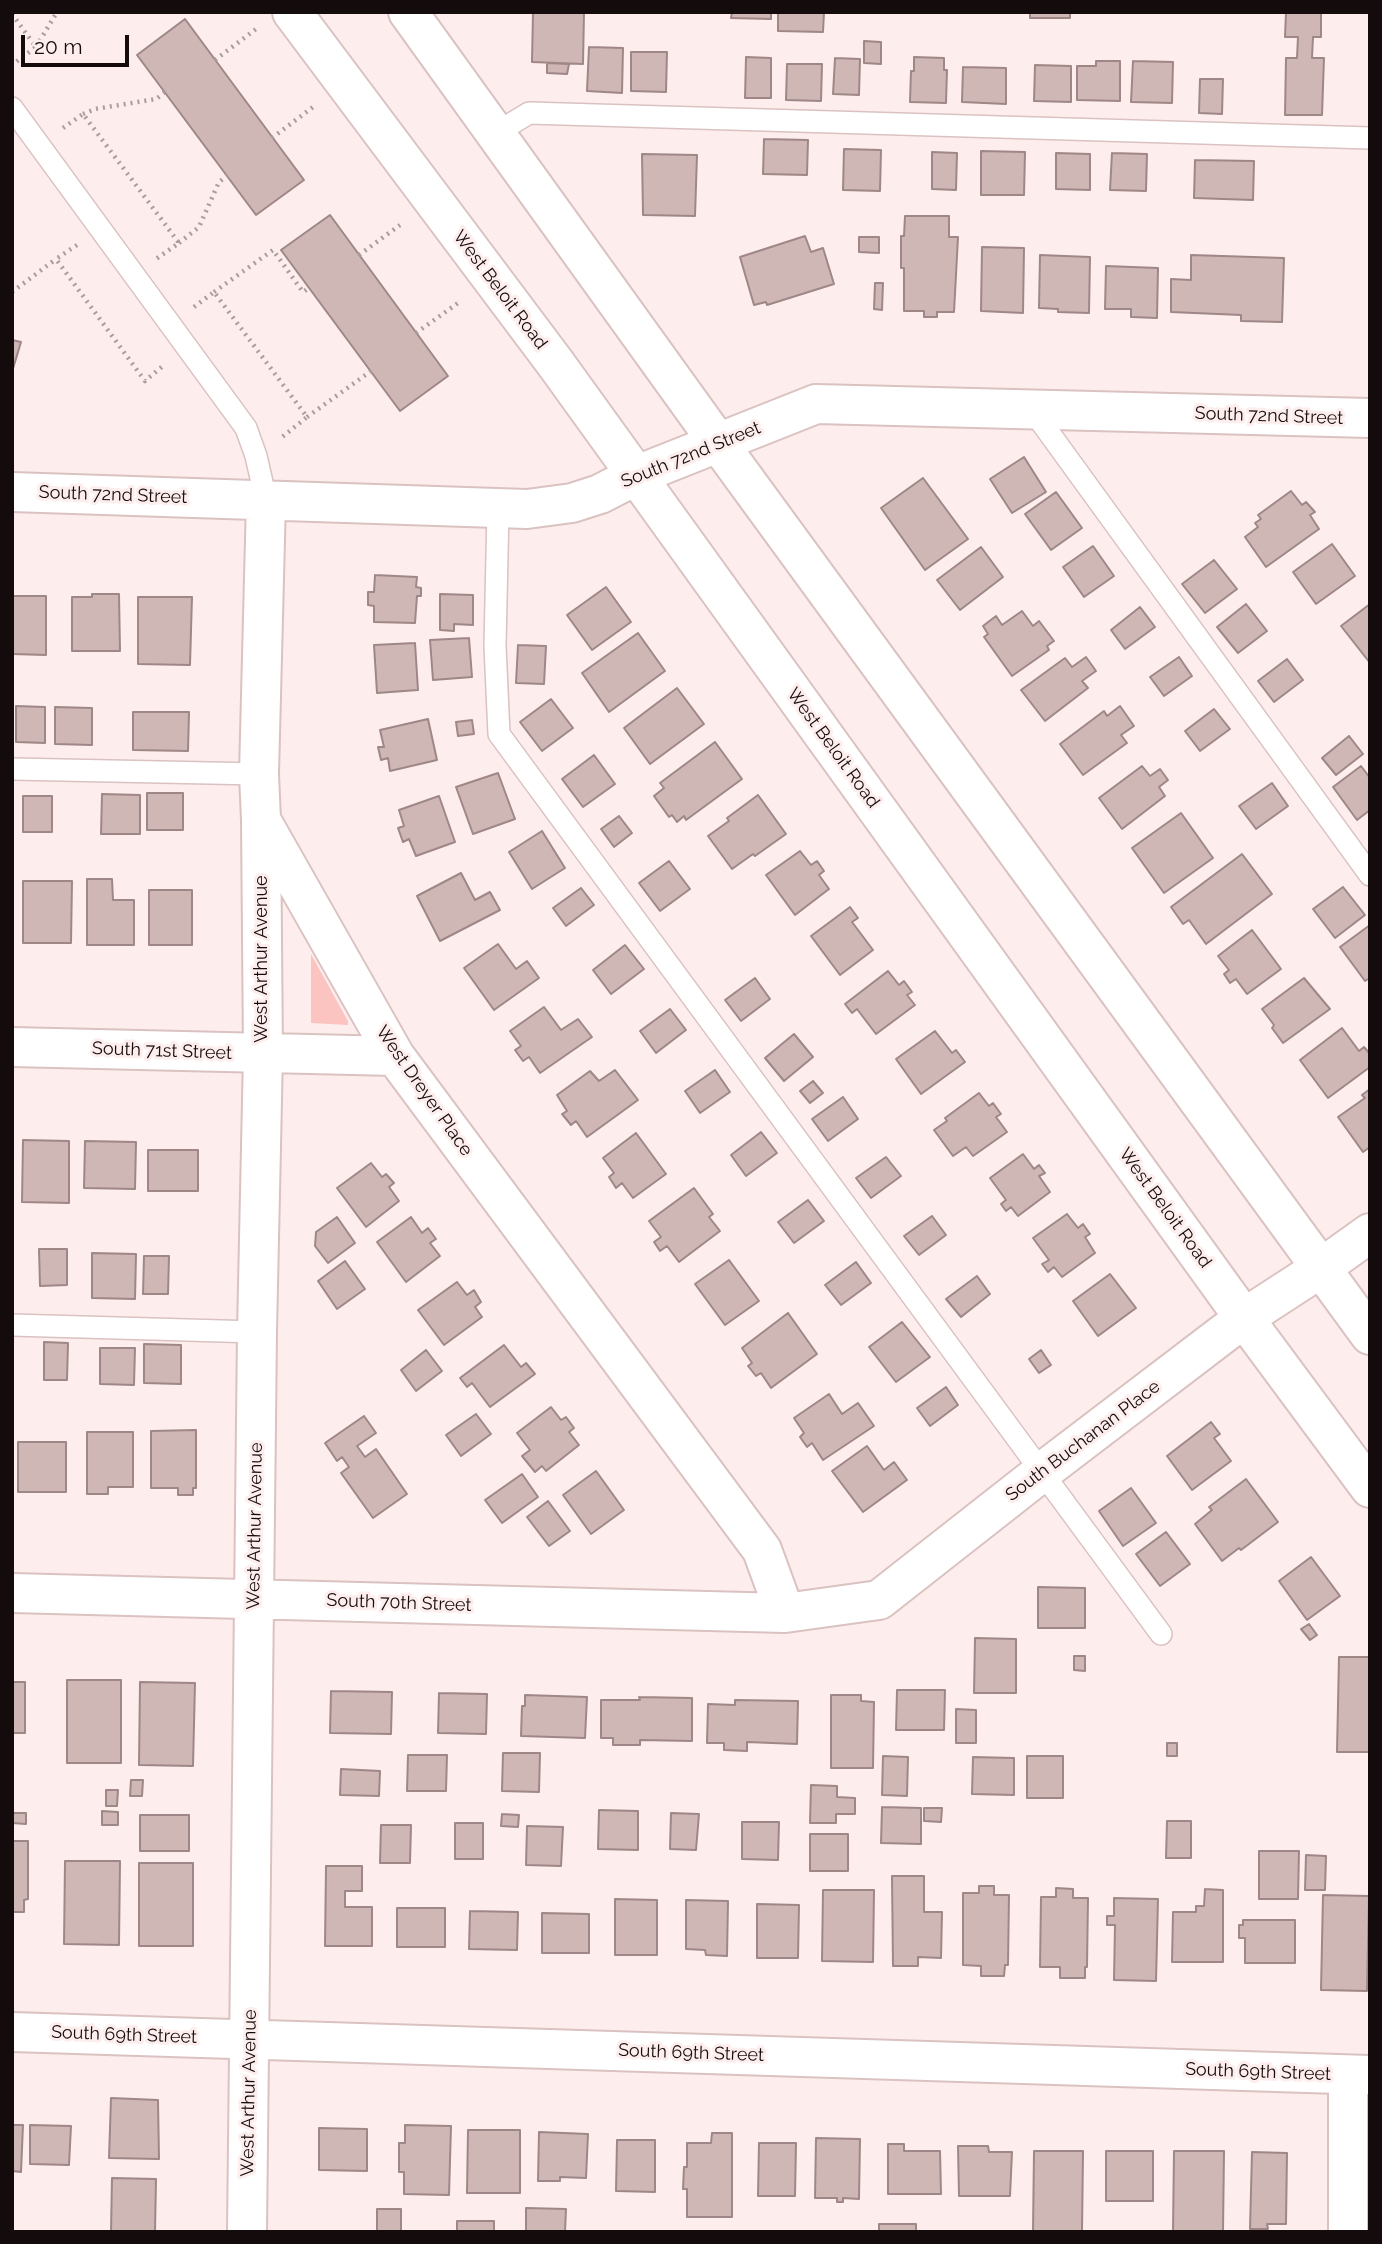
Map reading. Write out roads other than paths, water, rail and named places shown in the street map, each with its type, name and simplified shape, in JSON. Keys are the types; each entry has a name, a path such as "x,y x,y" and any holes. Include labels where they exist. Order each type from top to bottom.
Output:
{"street":[{"name":"West Beloit Road","path":"292,12 556,364 1244,1318 1370,1488"},
{"path":"408,12 719,444 1370,1335"},
{"name":"South 72nd Street","path":"12,492 527,509 572,503 600,494 637,475 816,404 1370,418"},
{"name":"West Dreyer Place","path":"267,500 259,774 261,820 395,1056 762,1549 785,1613"},
{"name":"West Arthur Avenue","path":"247,2232 257,1332 263,1054 261,820"},
{"name":"South 71st Street","path":"12,1047 395,1056"},
{"name":"South Buchanan Place","path":"785,1613 879,1600 1244,1318 1370,1233"},
{"name":"South 70th Street","path":"12,1593 785,1613"},
{"name":"South 69th Street","path":"12,2032 1359,2075"},
{"path":"1348,2232 1359,2075"}],"lane":[{"path":"12,108 246,428 267,500"},
{"path":"496,133 529,113 1370,138"},
{"path":"1031,408 1370,874"},
{"path":"498,510 495,646 499,734 1161,1634"},
{"path":"12,769 259,774"},
{"path":"12,1325 257,1332"}]}
